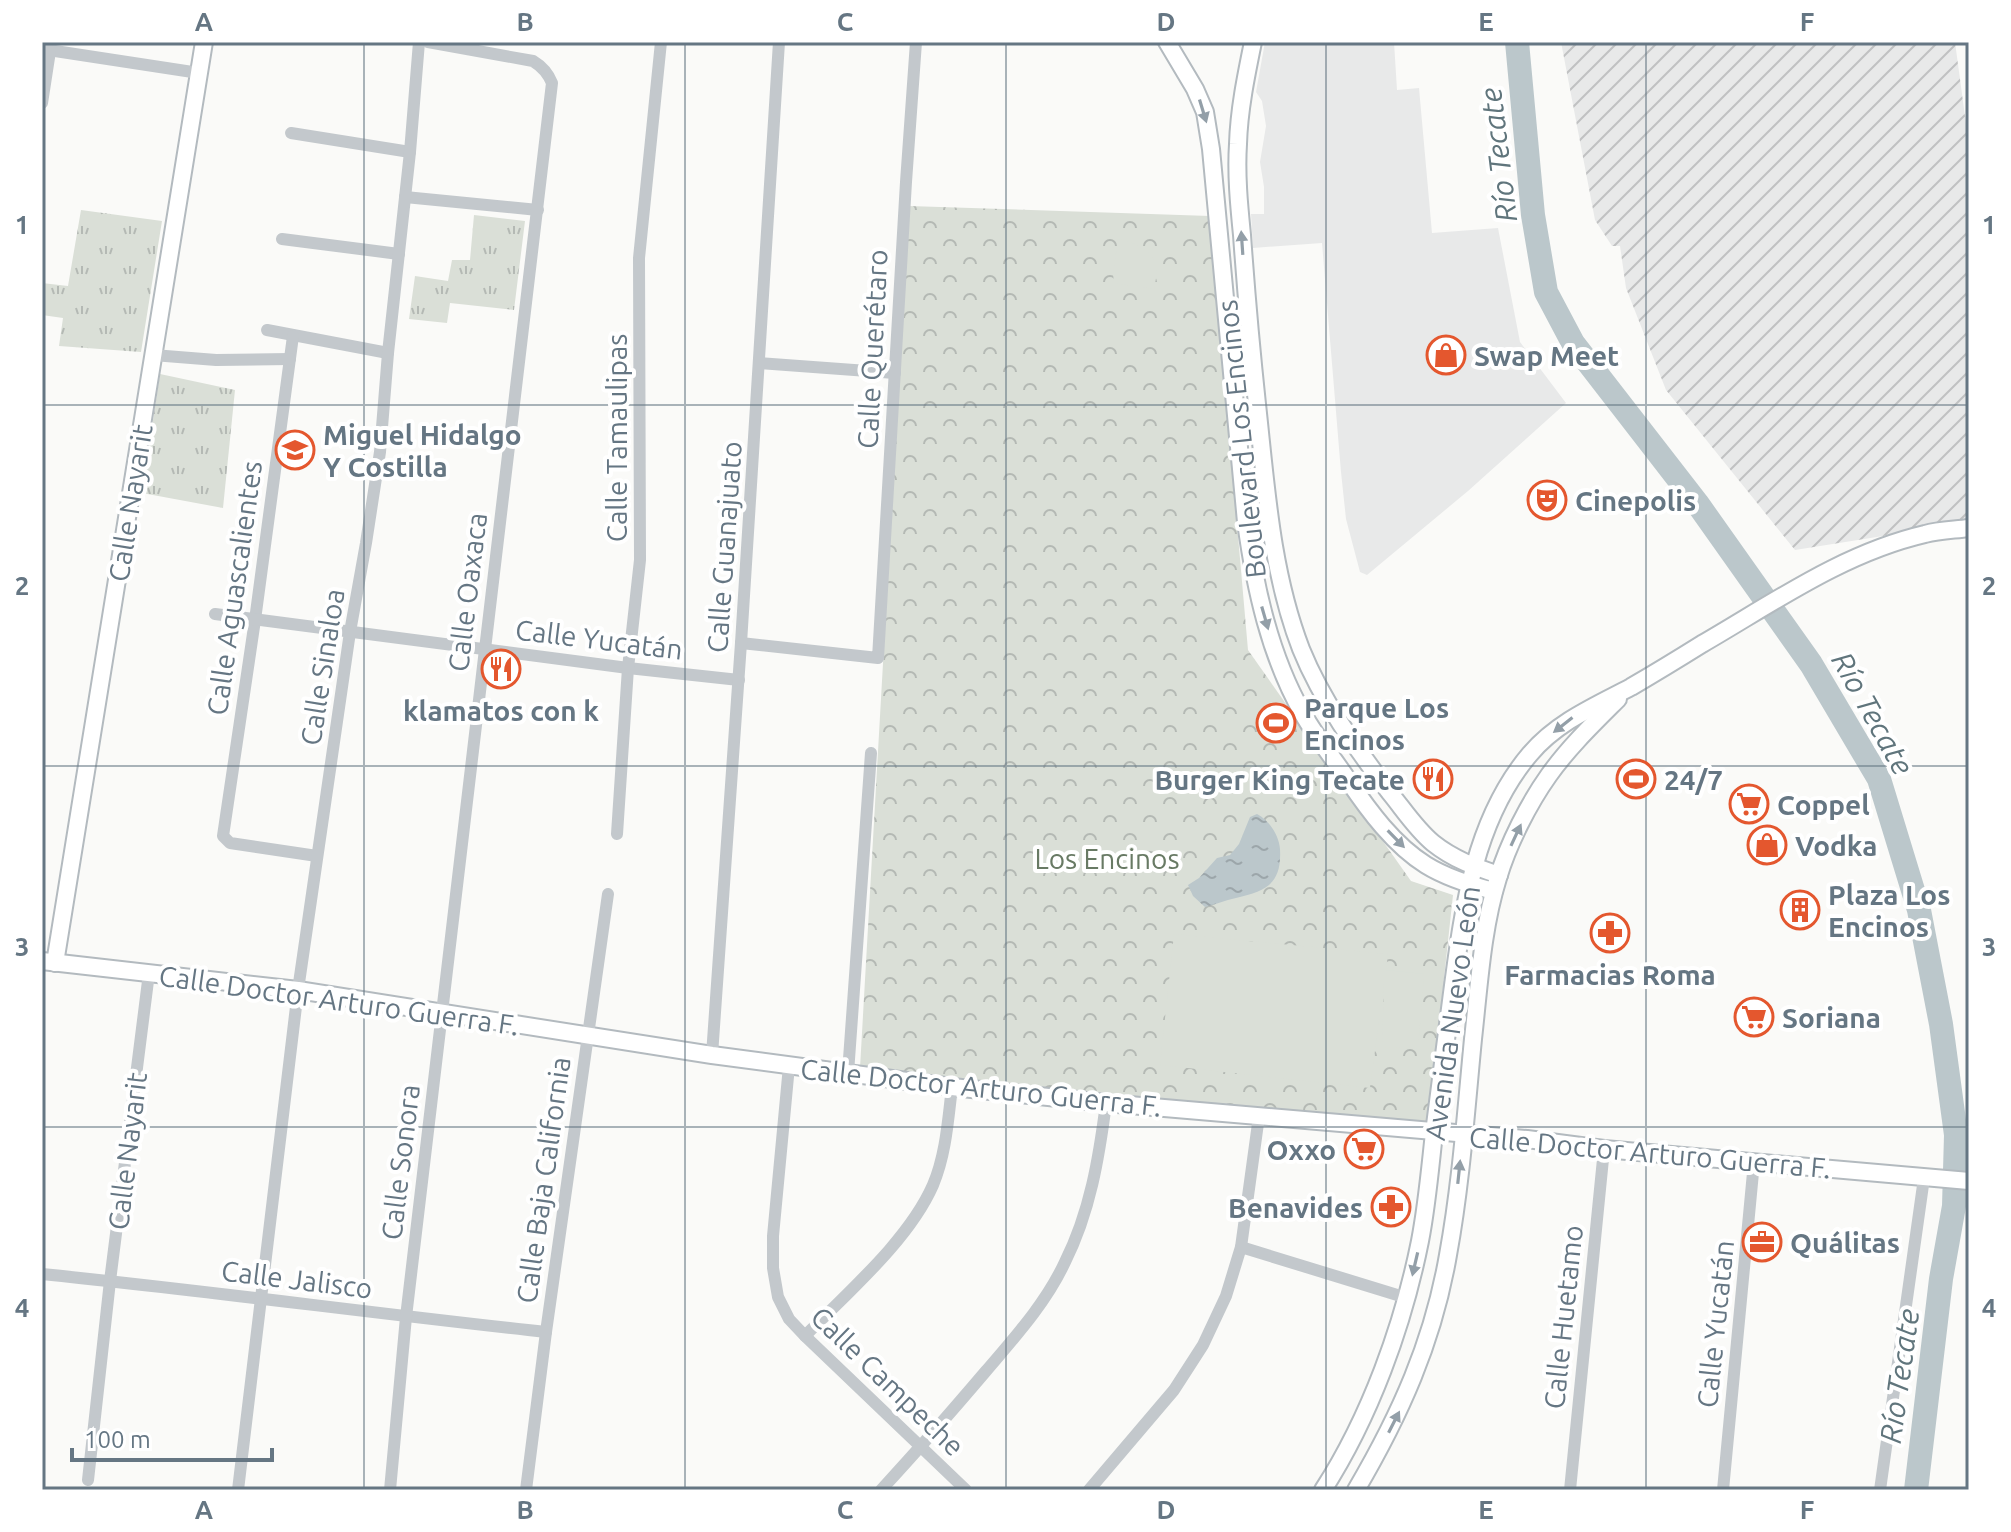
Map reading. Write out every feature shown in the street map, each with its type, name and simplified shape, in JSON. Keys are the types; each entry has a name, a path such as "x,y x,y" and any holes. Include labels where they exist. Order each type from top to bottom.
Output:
{"street":[{"name":"Calle Nayarit","path":"48,962 204,42"},
{"name":"Calle Sinaloa","path":"238,1490 298,990 350,632 380,452 419,42"},
{"path":"428,42 510,57 511,42"},
{"name":"Calle Tamaulipas","path":"617,834 628,668 640,560 639,258 661,42"},
{"name":"Calle Guanajuato","path":"712,1055 779,42"},
{"name":"Calle Querétaro","path":"741,643 878,658 916,42"},
{"name":"Boulevard Los Encinos","path":"1167,42 1205,112 1251,561 1275,651 1303,714 1360,798 1397,841 1427,866 1445,875 1469,884 1496,883"},
{"name":"Boulevard Los Encinos","path":"1253,42 1239,120 1238,161 1243,255 1266,486 1280,581 1301,649 1315,680 1366,761 1434,844 1496,883"},
{"path":"42,103 46,50 199,73"},
{"name":"Calle Oaxaca","path":"442,1012 552,83 542,66 510,57"},
{"path":"291,133 410,152"},
{"path":"405,197 538,210"},
{"path":"282,239 399,254"},
{"path":"267,330 388,353"},
{"name":"Calle Aguascalientes","path":"293,336 223,836 230,843 317,856"},
{"path":"153,355 216,360 290,359"},
{"path":"760,363 895,373"},
{"path":"1243,487 1266,486"},
{"path":"1631,687 1833,567 1885,545 1927,533 1969,528"},
{"name":"Calle Yucatán","path":"215,614 739,680"},
{"name":"Avenida Nuevo León","path":"1323,1490 1338,1467 1377,1384 1407,1298 1420,1239 1455,970 1473,867 1500,799 1532,751 1573,717 1631,687"},
{"name":"Avenida Nuevo León","path":"1356,1490 1415,1376 1429,1335 1448,1255 1481,968 1496,883 1520,826 1550,774 1577,741 1631,687"},
{"path":"848,1073 871,753"},
{"path":"587,1035 608,894"},
{"name":"Calle Doctor Arturo Guerra F.","path":"48,962 298,990 712,1055 952,1087 1969,1181"},
{"name":"Calle Nayarit","path":"88,1480 149,973"},
{"name":"Calle Sonora","path":"390,1490 406,1317 442,1012"},
{"name":"Calle Baja California","path":"526,1490 587,1035"},
{"name":"Calle Campeche","path":"789,1066 773,1236 773,1268 778,1297 789,1319 805,1336 966,1490"},
{"path":"805,1336 887,1252 917,1214 933,1184 945,1144 952,1087"},
{"path":"881,1490 921,1448 1034,1315 1065,1264 1084,1218 1099,1159 1106,1103"},
{"path":"1089,1490 1174,1390 1203,1345 1226,1296 1241,1247 1259,1116"},
{"name":"Calle Huetamo","path":"1570,1490 1604,1149"},
{"name":"Calle Yucatán","path":"1723,1490 1754,1162"},
{"path":"1880,1490 1924,1178"},
{"path":"1241,1247 1407,1298"},
{"name":"Calle Jalisco","path":"42,1274 546,1332"}],"shaded area":[{"path":"1265,42 1394,42 1397,90 1419,88 1432,233 1498,228 1520,342 1566,403 1468,491 1367,575 1360,572 1346,519 1322,243 1253,248 1251,214 1264,214 1260,162 1266,126 1262,101 1256,92"},
{"path":"1561,42 1955,42 1969,146 1969,519 1795,550 1666,390 1626,288 1620,246 1612,246 1595,220"}],"green space":[{"name":"Los Encinos","path":"909,206 1210,216 1248,650 1411,881 1453,895 1428,1126 860,1068"},
{"path":"81,210 162,221 141,352 59,346 63,318 42,315 42,283 68,286"},
{"path":"474,215 525,221 514,310 450,303 447,323 409,319 415,276 448,281 452,260 470,260"},
{"path":"1118,239 1137,245 1152,256 1157,269 1154,289 1114,283"},
{"path":"160,374 235,390 223,508 142,493"},
{"path":"1174,934 1388,954 1386,970 1424,974 1418,1049 1382,1047 1384,984 1370,1088 1160,1065"}],"water":[{"path":"1257,814 1269,824 1279,844 1280,861 1275,878 1264,889 1205,907 1193,896 1188,885 1217,858 1230,855 1239,844 1250,817"}],"waterway":[{"name":"Río Tecate","path":"1517,42 1533,215 1546,292 1573,343 1697,503 1811,664 1879,779 1919,910 1941,1024 1956,1135 1954,1206 1941,1279 1916,1490"},
{"path":"1955,1147 1969,1150"}],"place":[{"name":"Swap Meet","path":"1446,355"},
{"name":"Miguel Hidalgo Y Costilla","path":"295,450"},
{"name":"Cinepolis","path":"1547,500"},
{"name":"klamatos con k","path":"501,669"},
{"name":"Parque Los Encinos","path":"1276,723"},
{"name":"Burger King Tecate","path":"1433,779"},
{"name":"24/7","path":"1636,779"},
{"name":"Coppel","path":"1749,804"},
{"name":"Vodka","path":"1767,845"},
{"name":"Plaza Los Encinos","path":"1800,910"},
{"name":"Farmacias Roma","path":"1610,933"},
{"name":"Soriana","path":"1754,1017"},
{"name":"Oxxo","path":"1364,1149"},
{"name":"Benavides","path":"1391,1207"},
{"name":"Quálitas","path":"1762,1242"}]}
